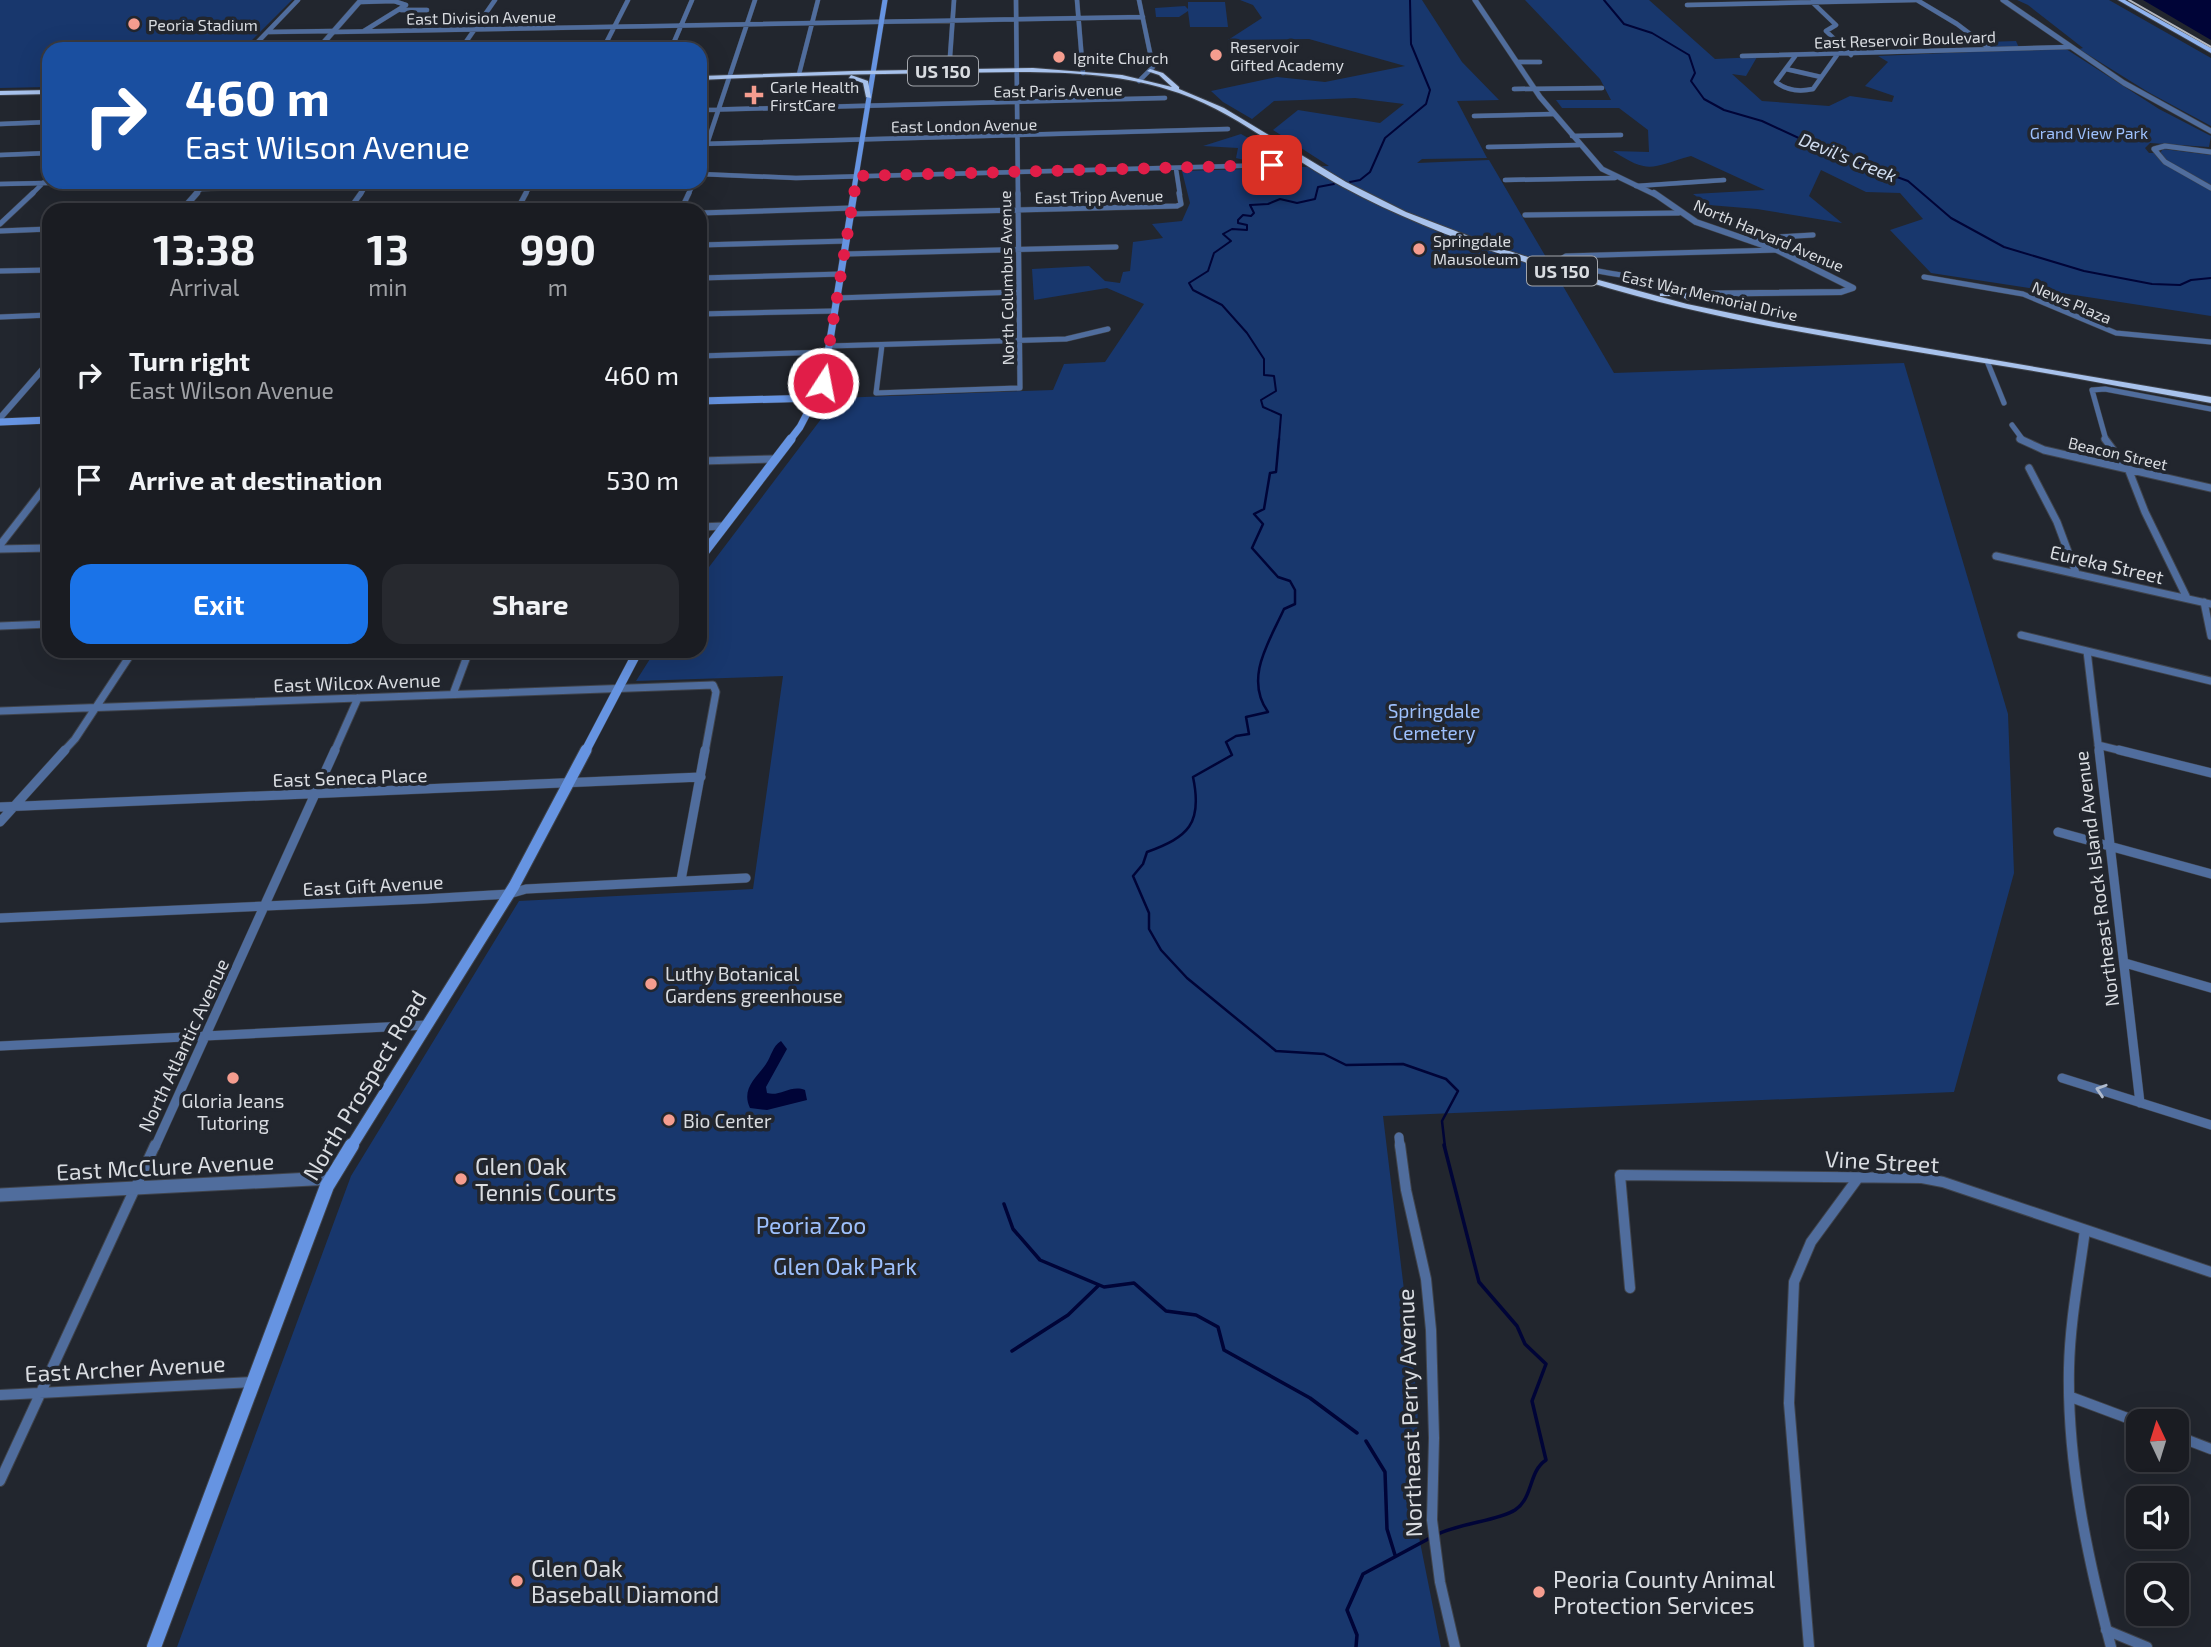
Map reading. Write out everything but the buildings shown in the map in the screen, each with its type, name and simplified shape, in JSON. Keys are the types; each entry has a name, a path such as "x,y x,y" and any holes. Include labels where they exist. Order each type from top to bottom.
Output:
{"highway":[{"path":"875,63 884,69 899,72"},
{"name":"East War Memorial Drive","path":"707,78 1016,71"},
{"name":"East War Memorial Drive","path":"729,77 1051,71 1139,81 1193,96 1226,112 1309,164 1369,197 1480,243 1591,281 1689,298 1803,331 2211,400"},
{"path":"1150,71 1161,74 1170,83 1193,96"},
{"path":"870,94 883,79 909,75"},
{"path":"808,77 858,78 867,83 870,94"},
{"path":"0,93 42,92"},
{"name":"East War Memorial Drive","path":"1987,361 2211,394"}],"main road":[{"path":"707,549 776,459 817,398 829,349 885,0"},
{"path":"2121,0 2211,51"},
{"path":"707,401 817,398"},
{"path":"0,420 42,420"},
{"name":"North Prospect Road","path":"154,1647 331,1178 509,894 634,658"}],"street":[{"path":"258,42 299,0"},
{"path":"466,42 495,0"},
{"path":"607,42 628,0"},
{"path":"674,42 692,0"},
{"path":"707,143 755,0"},
{"path":"799,74 818,0"},
{"path":"949,71 954,0"},
{"name":"North Columbus Avenue","path":"882,345 876,393 1020,388 1016,0"},
{"path":"1077,0 1083,73"},
{"path":"1139,0 1153,67 1139,81"},
{"name":"North Harvard Avenue","path":"1475,0 1535,89 1598,167 1615,178 1656,194 1679,213 1699,223 1777,250 1847,283 1852,289 1844,292 1689,298"},
{"path":"1687,5 1916,0 1957,23 1990,49"},
{"path":"2003,0 2026,12 2070,47 2167,108 2211,131"},
{"path":"324,42 360,1 401,2 406,6 379,18 364,32"},
{"path":"1812,2 1836,25 1826,31 1851,55"},
{"path":"401,10 426,10"},
{"name":"East Division Avenue","path":"268,32 1143,17"},
{"name":"East Reservoir Boulevard","path":"1742,56 2070,47"},
{"path":"1796,55 1776,82 1789,90 1812,89 1837,55"},
{"path":"1517,62 1540,62"},
{"path":"1786,69 1821,77"},
{"path":"1514,89 1602,88"},
{"name":"East Paris Avenue","path":"707,110 1165,98"},
{"path":"1474,116 1554,114"},
{"path":"0,124 42,122"},
{"name":"East London Avenue","path":"707,143 1228,129"},
{"path":"1572,136 1621,135"},
{"path":"1488,147 1579,145"},
{"path":"2211,152 2166,146 2154,149 2165,162 2211,188"},
{"path":"0,155 42,153"},
{"path":"707,174 784,178 1272,165"},
{"name":"East Tripp Avenue","path":"707,212 1017,210 1179,205 1176,169"},
{"path":"1505,180 1615,178"},
{"path":"1636,186 1724,180"},
{"path":"0,184 42,183"},
{"path":"0,225 42,184"},
{"path":"188,203 200,189"},
{"path":"1525,215 1679,213"},
{"path":"0,231 42,229"},
{"path":"1745,239 1813,235"},
{"path":"707,244 847,241"},
{"path":"845,254 1116,247"},
{"path":"1689,298 1673,285 1605,275 1567,263 1561,258 1777,250"},
{"path":"0,271 42,270"},
{"path":"707,279 841,276"},
{"name":"News Plaza","path":"1924,277 2023,294 2116,333 2211,342"},
{"path":"837,298 1018,292"},
{"path":"707,316 835,313"},
{"path":"0,317 42,315"},
{"path":"707,356 882,345 1069,339 1108,329"},
{"path":"1987,361 2004,403"},
{"path":"0,420 42,370"},
{"path":"2187,598 2145,512 2129,471 2105,439 2093,388 2211,409"},
{"name":"Beacon Street","path":"2012,425 2020,439 2044,450 2211,488"},
{"path":"707,461 776,459"},
{"path":"2029,468 2061,531 2076,573"},
{"path":"0,547 42,491"},
{"path":"707,527 724,526"},
{"path":"0,547 42,548"},
{"name":"Eureka Street","path":"1996,556 2208,603"},
{"path":"2208,603 2211,636"},
{"path":"0,626 42,624"},
{"path":"2021,635 2211,681"},
{"name":"Northeast Rock Island Avenue","path":"2087,651 2140,1103"},
{"path":"0,822 64,753 98,707 129,658"},
{"path":"453,694 466,658"},
{"name":"East Wilcox Avenue","path":"0,711 716,686 701,777"},
{"name":"North Atlantic Avenue","path":"0,1481 137,1188 358,698"},
{"path":"2098,745 2211,773"},
{"path":"681,880 701,777"},
{"name":"East Seneca Place","path":"0,807 701,777"},
{"path":"2058,832 2211,874"},
{"name":"East Gift Avenue","path":"0,918 509,894 526,889 746,878"},
{"path":"2125,963 2211,988"},
{"path":"0,1046 427,1025"},
{"path":"2062,1078 2211,1125"},
{"name":"Northeast Perry Avenue","path":"1399,1137 1406,1190 1426,1279 1431,1330 1434,1438 1432,1520 1440,1582 1455,1647"},
{"name":"Vine Street","path":"1630,1288 1620,1175 1909,1177 1934,1180 2211,1272"},
{"name":"East McClure Avenue","path":"0,1195 331,1178"},
{"path":"1809,1647 1789,1403 1794,1282 1811,1242 1858,1178"},
{"path":"2085,1230 2071,1331 2071,1397 2078,1481 2093,1573 2111,1647"},
{"name":"East Archer Avenue","path":"0,1395 253,1382"},
{"path":"2071,1397 2126,1418"},
{"path":"2189,1441 2211,1449"},
{"path":"2106,1630 2147,1647"}],"green space":[{"name":"Peoria Stadium","path":"0,0 292,0 250,42 42,42 42,87 0,88"},
{"path":"1240,0 1422,0 1462,62 1499,100 1457,101 1487,158 1422,159 1417,163 1489,160 1614,373 1904,363 2008,714 2014,873 1954,1092 1383,1116 1418,1406 1414,1512 1441,1647 177,1647 351,1176 519,901 753,889 783,676 636,681 651,658 707,658 707,570 837,398 1053,390 1064,364 1105,362 1144,304 1107,288 1034,300 1032,269 1089,266 1105,281 1120,283 1123,272 1130,271 1133,242 1163,238 1152,224 1182,221 1190,203 1182,171 1276,168 1236,158 1238,148 1203,146 1241,134 1300,167 1329,166 1273,130 1298,110 1380,123 1404,104 1355,98 1274,101 1252,119 1223,102 1211,91 1277,77 1325,82 1405,66 1309,39 1228,40 1262,18 1253,5"},
{"name":"Grand View Park","path":"1525,0 1649,0 1715,59 1757,57 1746,76 1732,74 1762,101 1829,106 1850,96 1892,102 1894,96 1865,86 1888,62 1878,56 1992,51 1986,42 2016,41 2020,50 2066,49 2159,109 2211,136 2209,147 2150,143 2145,148 2149,153 2160,153 2163,149 2211,155 2211,316 1931,273 1890,230 1923,219 1900,193 1866,192 1821,170 1809,196 1842,223 1757,209 1709,205 1693,194 1765,190 1691,156 1651,167 1625,159 1613,151 1649,152 1648,130 1619,108 1562,108 1556,100 1611,100 1600,79"},
{"path":"2017,0 2109,0 2211,58 2211,126 2148,92 2079,49 2083,48 2028,5"},
{"path":"1188,2 1225,2 1228,27 1190,27 1188,11 1179,17 1156,17 1155,8 1185,6 1188,9"}],"shaded area":[{"path":"2143,0 2211,0 2211,40"},
{"path":"781,1041 787,1049 766,1087 767,1093 800,1089 805,1090 807,1100 767,1110 750,1108 748,1089"}],"waterway":[{"path":"1350,182 1360,180 1370,172 1385,138 1426,104 1430,90 1411,44 1410,0"},
{"name":"Devil's Creek","path":"1604,0 1624,24 1652,33 1689,55 1695,73 1691,81 1704,99 1724,110 1762,121 1831,153 1908,181 1951,218 2004,247 2084,271 2152,284 2180,285 2191,280 2211,278"},
{"path":"1279,440 1281,415 1263,407 1261,400 1276,391 1274,376 1264,375 1264,359 1247,333 1222,305 1193,290 1189,283 1208,271 1214,253 1231,241 1223,234 1232,229 1247,230 1247,225 1238,223 1238,220 1243,215 1251,216 1254,213 1250,205 1268,204 1280,199 1297,203 1315,199 1318,187 1334,184"},
{"path":"1279,439 1276,472 1270,473 1264,509 1254,514 1263,524 1252,548 1278,577 1290,581 1295,590 1295,604 1284,609 1261,660 1258,686 1268,712 1246,717 1249,734 1236,736 1226,742 1232,755 1193,777 1196,806 1189,826 1173,841 1147,852 1143,864 1133,876 1149,913 1149,929 1161,950 1187,978 1276,1051 1324,1054 1346,1065 1403,1064 1446,1079 1458,1091 1442,1121 1445,1147"},
{"path":"1436,1535 1515,1510 1525,1498 1536,1471 1546,1460 1532,1401 1546,1364 1525,1344 1517,1326 1479,1282 1444,1145"},
{"path":"1004,1204 1013,1229 1040,1260 1104,1287 1134,1283 1166,1311 1196,1315 1218,1327 1224,1350 1310,1398 1357,1433"},
{"path":"1012,1351 1068,1315 1098,1286"},
{"path":"1366,1441 1385,1472 1387,1529 1395,1555"},
{"path":"1356,1647 1357,1635 1347,1610 1363,1574 1430,1538"}],"railway":[{"path":"2129,0 2211,47"}],"place":[{"name":"Peoria Stadium","path":"134,24"},
{"name":"Reservoir Gifted Academy","path":"1216,55"},
{"name":"Ignite Church","path":"1059,57"},
{"name":"Carle Health FirstCare","path":"754,95"},
{"name":"Springdale Mausoleum","path":"1419,249"},
{"name":"Luthy Botanical Gardens greenhouse","path":"651,984"},
{"name":"Gloria Jeans Tutoring","path":"233,1078"},
{"name":"Bio Center","path":"669,1120"},
{"name":"Glen Oak Tennis Courts","path":"461,1179"},
{"name":"Glen Oak Baseball Diamond","path":"517,1581"},
{"name":"Peoria County Animal Protection Services","path":"1539,1592"}],"route":[{"path":"823,383 857,176 1272,165"}],"park label":[{"name":"Springdale Cemetery","path":"1434,721"},
{"name":"Peoria Zoo","path":"811,1225"},
{"name":"Glen Oak Park","path":"845,1266"}]}
